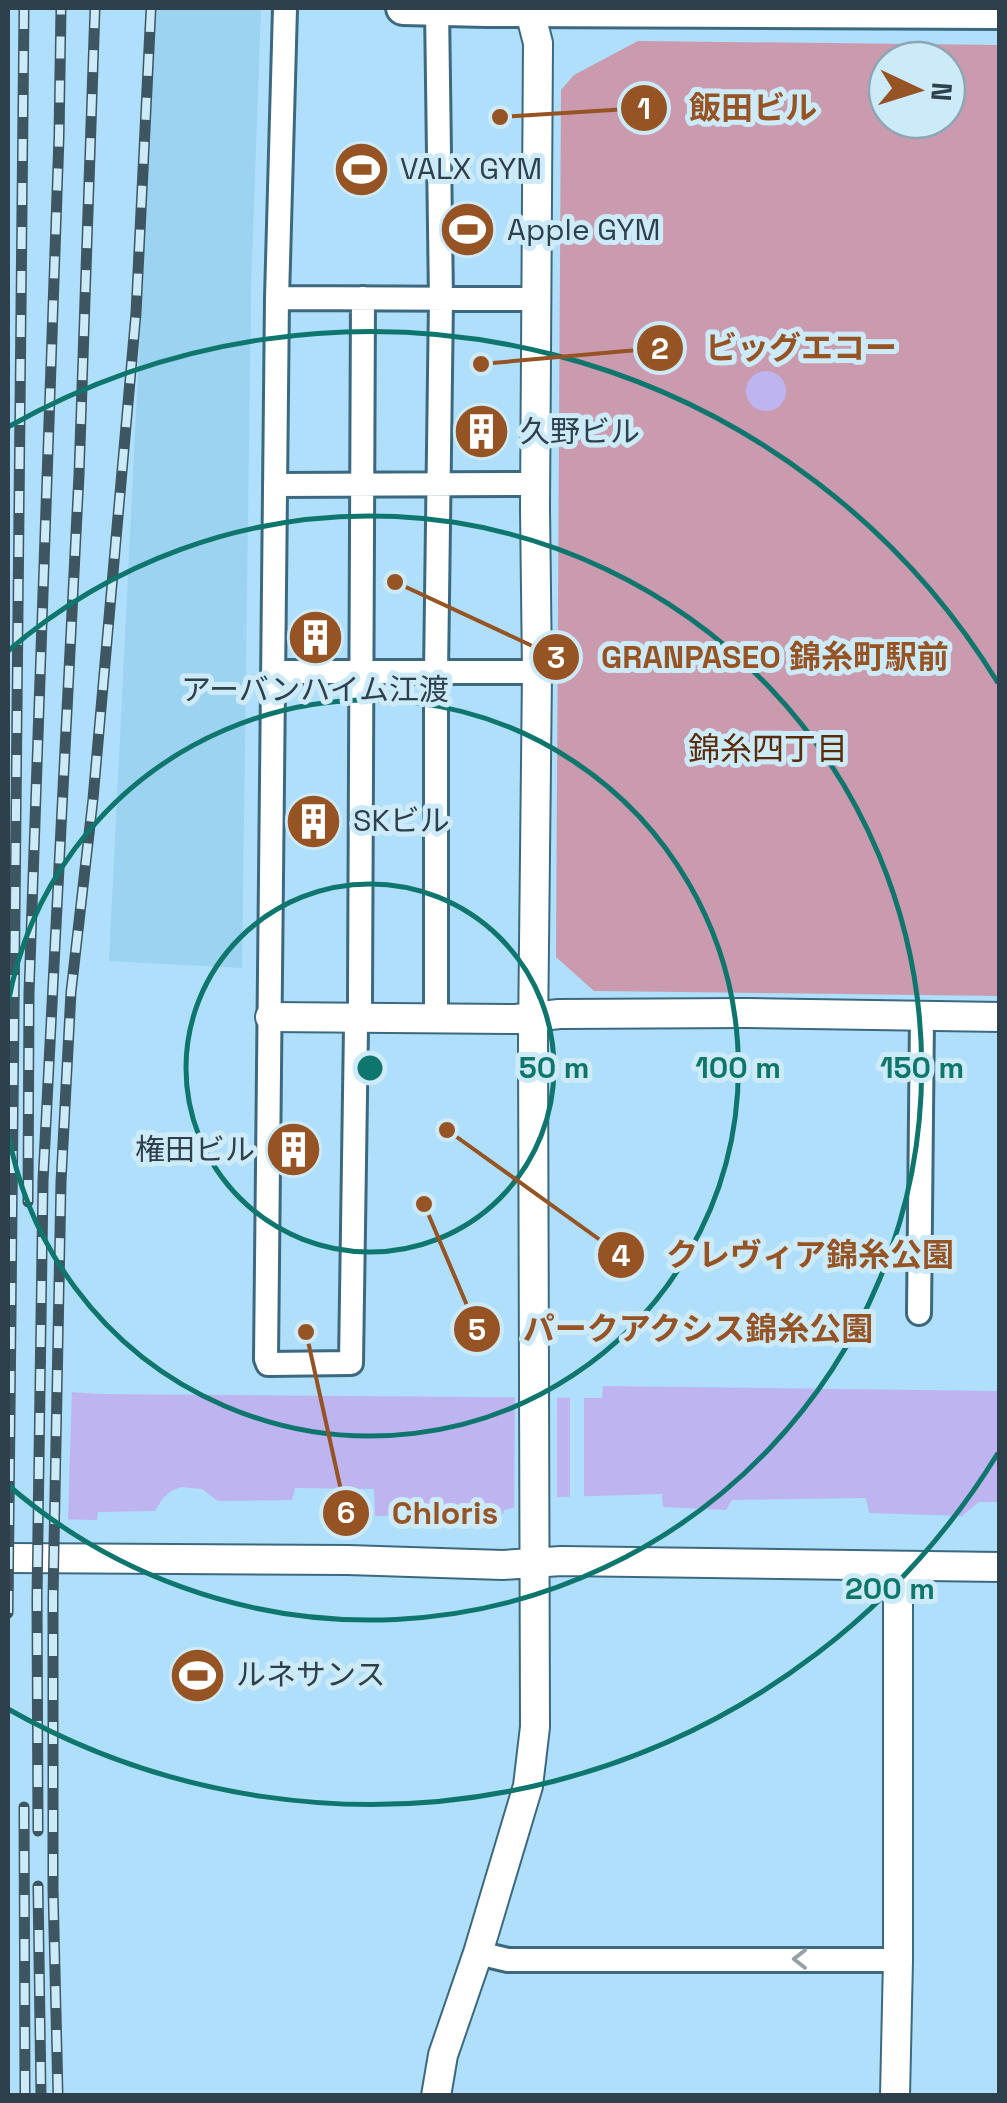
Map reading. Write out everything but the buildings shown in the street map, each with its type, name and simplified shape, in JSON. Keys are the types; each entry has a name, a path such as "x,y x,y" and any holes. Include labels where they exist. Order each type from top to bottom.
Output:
{"main road":[{"path":"403,8 1000,12"}],"street":[{"path":"284,8 277,298 268,1364 351,1364 356,1027 360,1016 363,298"},
{"path":"436,1017 441,300 437,8"},
{"path":"436,2096 443,2055 528,1786 535,1727 538,42 529,9"},
{"path":"277,298 536,299"},
{"path":"275,485 535,484"},
{"path":"274,672 537,672"},
{"path":"270,1017 516,1019 746,1013 1000,1018"},
{"path":"919,1313 922,1017"},
{"path":"8,1558 1000,1567"},
{"path":"894,2096 900,1566"},
{"path":"478,1953 508,1960 898,1960"}],"shaded area":[{"path":"156,8 261,8 251,291 242,968 109,961"},
{"path":"638,41 867,44 867,140 967,140 967,45 999,45 999,996 594,991 556,957 561,90 574,75"},
{"path":"766,371 780,377 786,391 780,405 766,411 752,405 746,391 752,377"},
{"path":"603,1386 999,1391 999,1502 979,1502 962,1516 869,1513 866,1498 732,1500 726,1510 663,1507 662,1494 558,1497 504,1510 503,1514 375,1516 374,1489 295,1488 292,1500 218,1501 202,1489 181,1487 163,1498 155,1511 98,1512 97,1520 8,1518 8,1388 100,1394 602,1398"}],"pier":[{"path":"8,1383 72,1387 68,1524 8,1523"},
{"path":"515,1391 557,1392 557,1502 514,1513"},
{"path":"570,1392 584,1392 584,1501 570,1502"}],"railway":[{"path":"8,1613 24,8"},
{"path":"28,1202 29,993 61,8"},
{"path":"38,1831 43,1181 79,475 95,8"},
{"path":"58,2096 53,1598 61,1182 71,992 93,799 136,313 151,8"},
{"path":"24,1807 25,2096"},
{"path":"38,1886 41,2096"}],"place":[{"name":"飯田ビル","path":"500,117"},
{"name":"VALX GYM","path":"361,169"},
{"name":"Apple GYM","path":"468,230"},
{"name":"ビッグエコー","path":"481,364"},
{"name":"久野ビル","path":"481,432"},
{"name":"GRANPASEO 錦糸町駅前","path":"395,582"},
{"name":"アーバンハイム江渡","path":"315,637"},
{"name":"SKビル","path":"314,821"},
{"name":"クレヴィア錦糸公園","path":"447,1130"},
{"name":"権田ビル","path":"294,1150"},
{"name":"パークアクシス錦糸公園","path":"424,1204"},
{"name":"Chloris","path":"306,1332"},
{"name":"ルネサンス","path":"197,1675"}],"district":[{"name":"錦糸四丁目","path":"768,749"}]}
